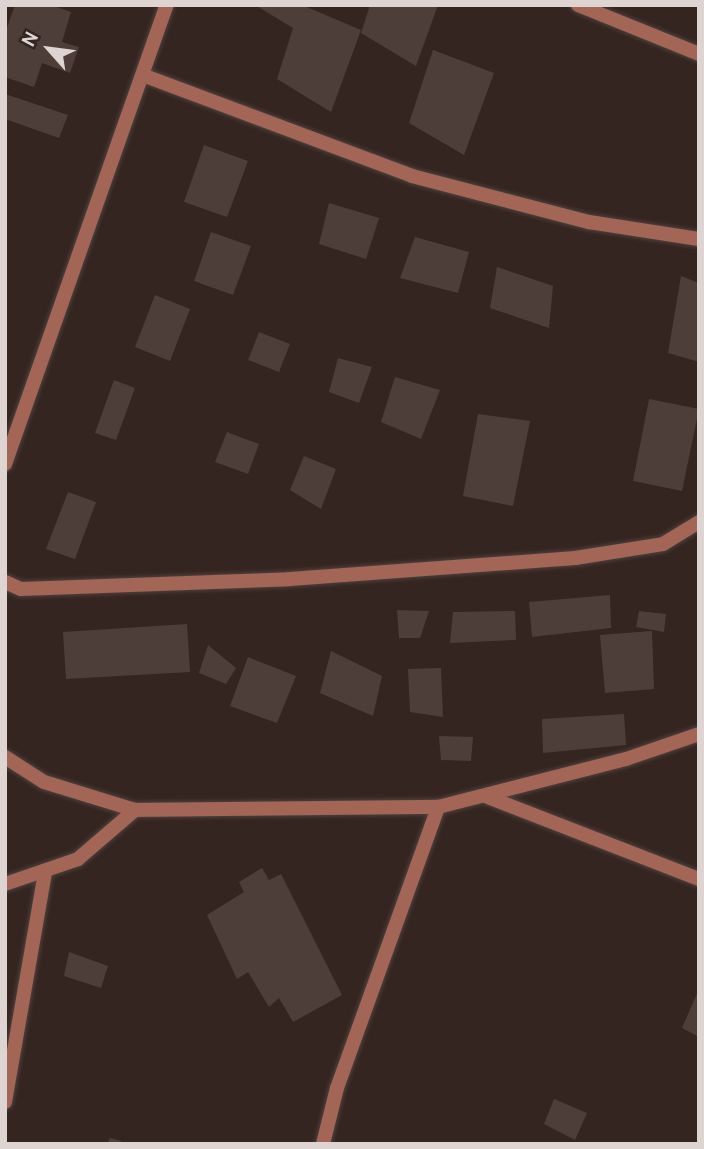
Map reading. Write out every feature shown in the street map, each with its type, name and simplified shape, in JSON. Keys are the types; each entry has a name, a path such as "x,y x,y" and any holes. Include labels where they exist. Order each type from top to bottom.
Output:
{"street":[{"path":"5,464 145,76 167,5"},
{"path":"578,5 699,54"},
{"path":"145,76 412,176 589,222 699,239"},
{"path":"5,582 21,589 290,579 575,558 663,544 699,522"},
{"path":"5,757 44,782 135,810 438,807 626,760 699,734"},
{"path":"484,796 699,879"},
{"path":"323,1144 337,1088 438,807"},
{"path":"5,884 78,859 135,810"},
{"path":"5,1102 45,872"}],"building":[{"path":"15,5 51,5 71,12 62,42 79,47 70,73 42,63 34,87 5,77 5,33"},
{"path":"255,5 302,5 361,30 331,112 277,79 293,28"},
{"path":"370,5 438,5 416,66 361,33"},
{"path":"433,50 494,73 464,155 409,123"},
{"path":"5,94 68,115 59,138 5,119"},
{"path":"204,145 248,161 227,217 184,202"},
{"path":"329,203 379,218 366,259 319,244"},
{"path":"211,232 251,246 233,295 194,281"},
{"path":"415,237 469,252 458,293 400,278"},
{"path":"497,267 553,286 549,328 490,308"},
{"path":"681,276 699,283 699,362 668,353"},
{"path":"155,295 190,309 170,361 135,347"},
{"path":"259,332 290,344 279,372 248,360"},
{"path":"338,358 372,367 359,403 329,392"},
{"path":"395,377 440,390 421,439 381,422"},
{"path":"114,380 135,388 116,440 95,433"},
{"path":"649,399 699,409 682,491 633,481"},
{"path":"478,414 530,421 513,506 463,496"},
{"path":"227,432 259,444 248,474 215,462"},
{"path":"304,456 336,469 321,509 290,490"},
{"path":"68,492 96,502 75,559 46,549"},
{"path":"610,595 611,628 532,637 529,602"},
{"path":"397,610 429,611 420,638 399,638"},
{"path":"515,611 516,640 450,643 453,612"},
{"path":"639,611 666,614 664,632 636,627"},
{"path":"187,624 190,672 66,679 63,632"},
{"path":"652,631 654,689 605,693 600,635"},
{"path":"208,645 236,668 226,684 199,673"},
{"path":"331,651 382,676 373,716 320,693"},
{"path":"248,657 296,676 277,723 230,706"},
{"path":"441,668 443,717 410,712 408,669"},
{"path":"624,714 626,745 543,753 542,719"},
{"path":"439,736 473,737 471,761 441,760"},
{"path":"262,868 269,880 281,874 342,995 293,1022 279,998 269,1007 248,972 237,979 207,915 244,892 239,882"},
{"path":"69,952 108,966 101,988 64,976"},
{"path":"699,989 699,1037 682,1028"},
{"path":"554,1099 587,1113 575,1140 544,1124"},
{"path":"110,1138 121,1141 120,1144 107,1144"}]}
